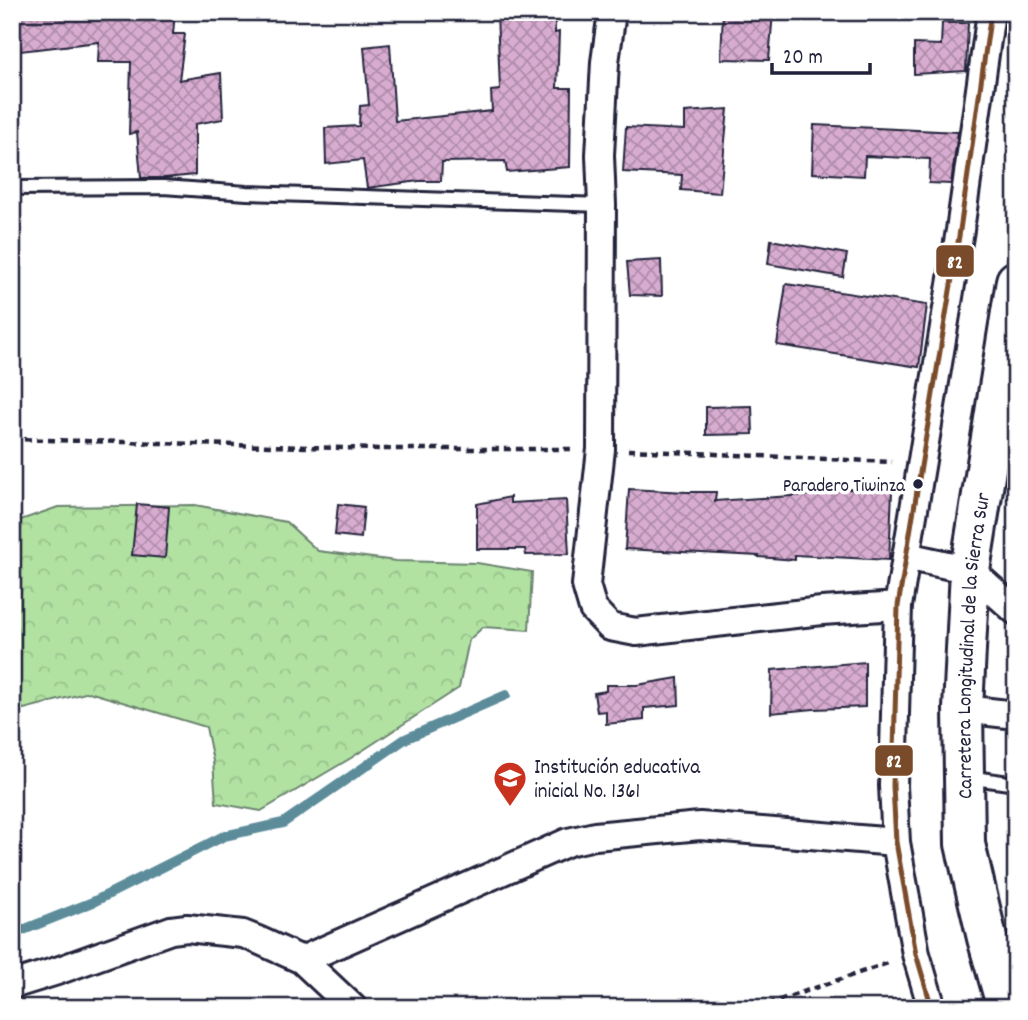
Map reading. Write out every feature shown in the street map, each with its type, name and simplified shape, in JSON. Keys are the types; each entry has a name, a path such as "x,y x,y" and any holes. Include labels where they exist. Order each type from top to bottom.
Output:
{"highway":[{"name":"Carretera Longitudinal de la Sierra Sur","path":"1007,1008 965,844 963,709 970,570 1016,281"}],"street":[{"path":"612,12 605,62 600,155 603,205 601,449 586,585 593,609 610,627 635,632 822,611 898,606"},
{"path":"932,1008 916,954 896,842 893,786 898,606 960,230 991,12"},
{"path":"906,556 970,570 1016,611"},
{"path":"963,709 1016,715"},
{"path":"302,960 568,842 595,836 700,826 896,842"},
{"path":"12,985 171,930 187,928 243,934 302,960 353,1008"}],"lane":[{"path":"12,188 163,187 247,193 603,205"},
{"path":"963,776 1016,784"}],"path":[{"path":"12,439 380,449 601,449 921,464"},
{"path":"756,1008 916,954"}],"green space":[{"path":"195,505 286,522 318,551 396,561 477,563 532,572 529,630 483,627 469,640 459,688 351,758 261,811 216,803 213,761 206,727 89,692 24,709 12,705 12,523 58,507"}],"building":[{"path":"12,12 175,12 173,34 185,34 179,80 221,73 223,119 195,124 195,175 141,178 137,132 129,134 131,62 98,62 99,42 12,52"},
{"path":"497,12 555,12 555,33 559,32 557,88 571,88 570,167 507,172 505,161 442,162 441,181 367,188 363,160 326,164 325,128 359,126 360,106 369,105 364,47 390,44 395,121 492,111 491,91 500,90"},
{"path":"723,12 773,12 769,60 721,59"},
{"path":"942,23 968,23 966,71 914,74 914,44 941,45"},
{"path":"728,109 720,193 681,190 682,175 623,172 626,127 685,130 685,112"},
{"path":"814,125 958,132 951,184 929,183 930,159 865,156 864,176 812,173"},
{"path":"771,240 847,254 843,277 768,264"},
{"path":"661,260 662,296 630,295 627,262"},
{"path":"786,284 927,305 919,367 777,345"},
{"path":"752,406 753,434 706,435 706,407"},
{"path":"821,488 892,491 889,560 795,555 795,560 625,549 629,489 716,492 715,501 822,494"},
{"path":"510,497 510,503 566,500 569,554 526,555 525,549 477,549 477,504"},
{"path":"137,504 169,507 165,558 132,555"},
{"path":"338,504 364,507 361,538 335,535"},
{"path":"865,662 865,707 771,713 772,670"},
{"path":"678,678 679,705 644,708 644,720 606,724 606,711 597,712 594,693 606,691 606,685 637,685"}],"waterway":[{"path":"18,932 93,902 224,836 283,823 405,739 506,695"}],"transit line":[{"name":"82","path":"932,1008 916,954 896,842 893,786 898,606 960,230 991,12"}],"place":[{"name":"Paradero Tiwinza","path":"918,484"},
{"name":"Institución educativa inicial No. 1361","path":"510,808"}]}
